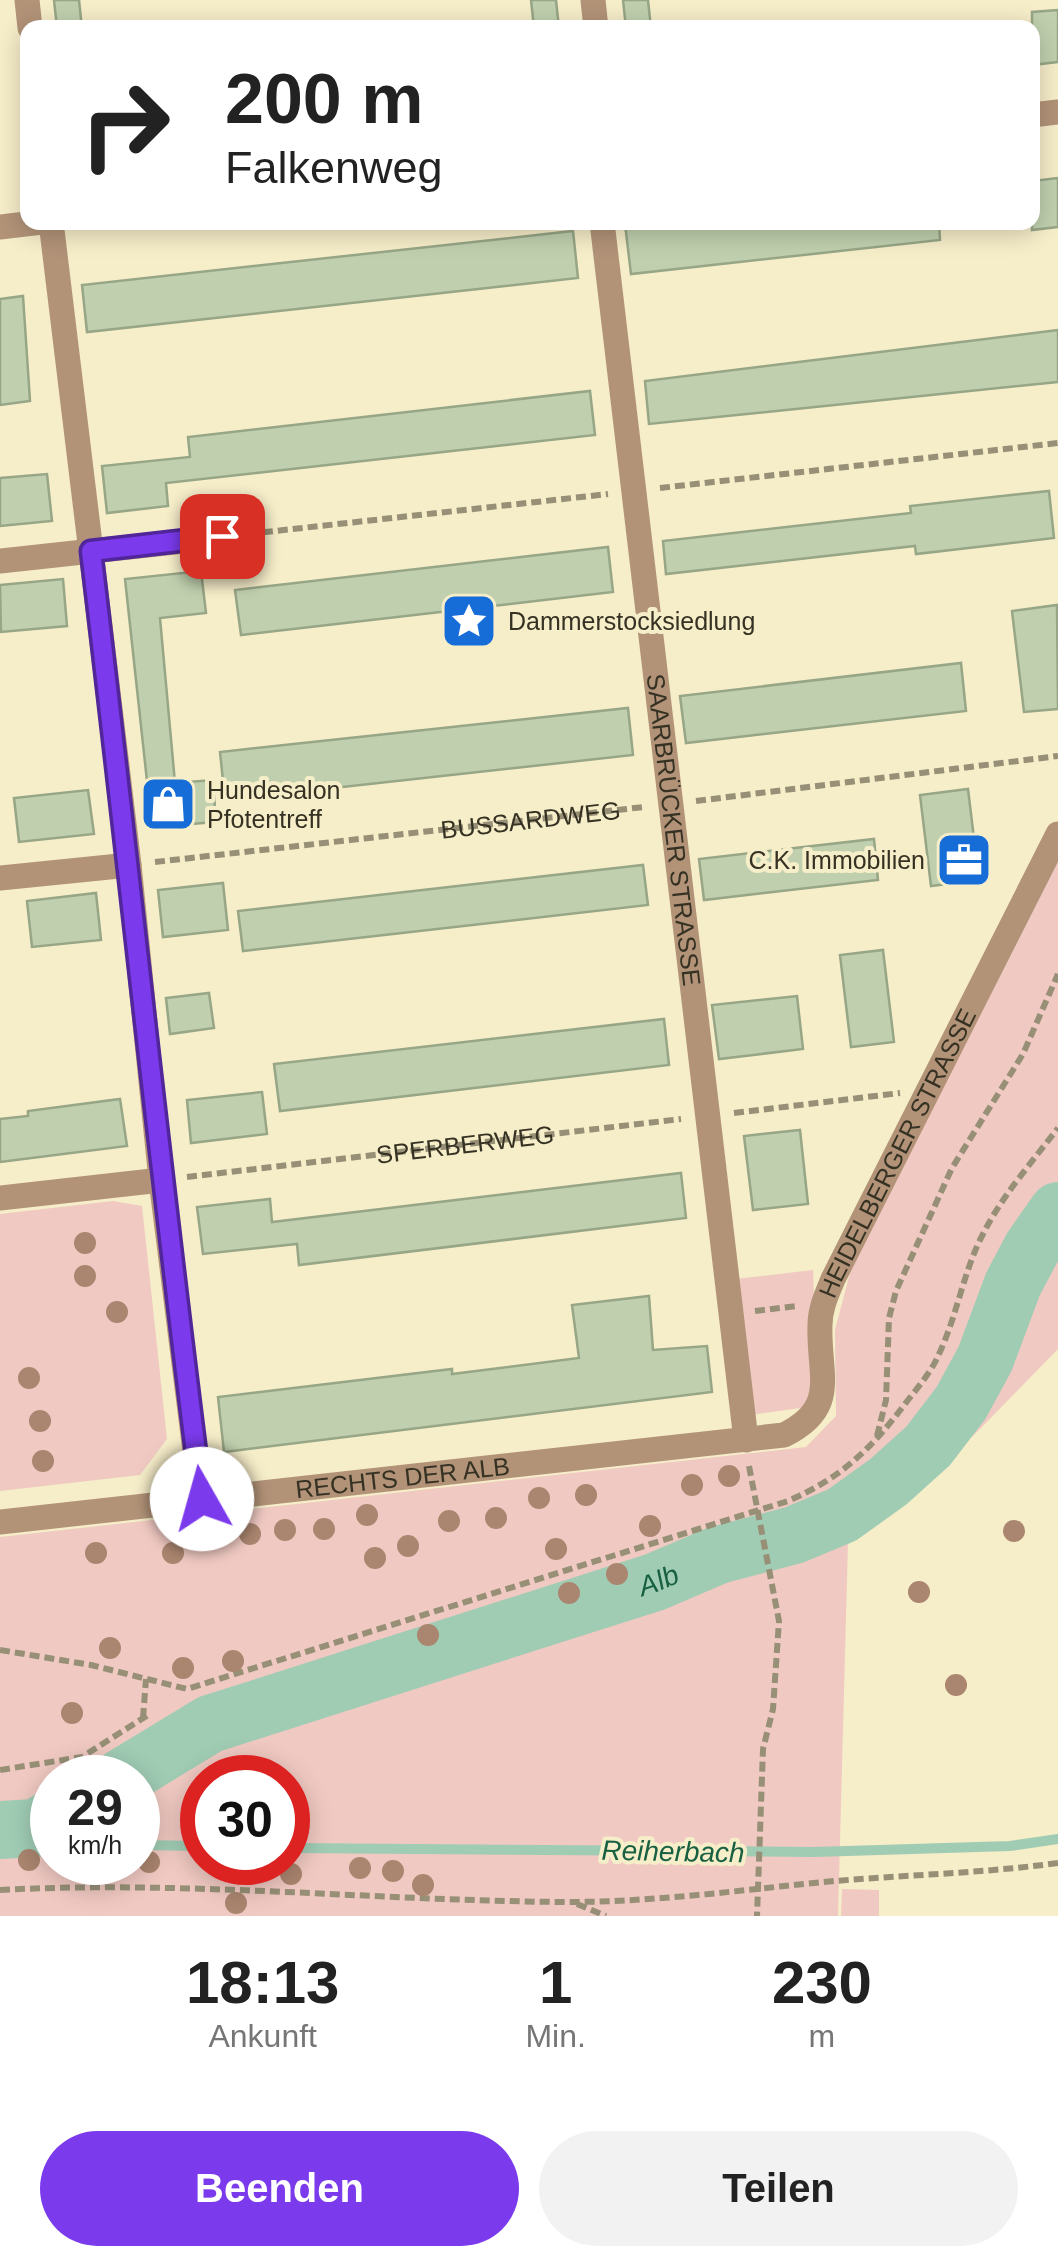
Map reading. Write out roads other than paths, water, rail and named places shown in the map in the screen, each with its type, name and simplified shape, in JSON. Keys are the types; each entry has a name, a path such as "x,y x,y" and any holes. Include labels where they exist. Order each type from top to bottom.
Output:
{"street":[{"path":"53,230 161,1180 202,1499"},
{"name":"SAARBRÜCKER STRASSE","path":"603,230 747,1453"},
{"path":"0,560 222,536 223,547"},
{"name":"HEIDELBERGER STRASSE","path":"747,1453 800,1428 816,1411 824,1387 820,1324 823,1303 1058,834"},
{"path":"0,878 128,864"},
{"path":"0,1198 161,1180"},
{"name":"RECHTS DER ALB","path":"0,1522 202,1499 747,1453"}],"waterway":[{"name":"Alb","path":"159,1755 210,1724 655,1582 718,1555 794,1535 842,1515 888,1482 928,1446 961,1403 985,1359 1013,1284 1058,1211"},
{"name":"Alb","path":"0,1830 30,1828"},
{"name":"Reiherbach","path":"310,1848 814,1852 1010,1846 1058,1839"},
{"name":"Reiherbach","path":"160,1845 180,1846"}],"place":[{"name":"Dammerstocksiedlung","path":"469,621"},
{"name":"Hundesalon Pfotentreff","path":"168,804"},
{"name":"C.K. Immobilien","path":"964,860"}]}
